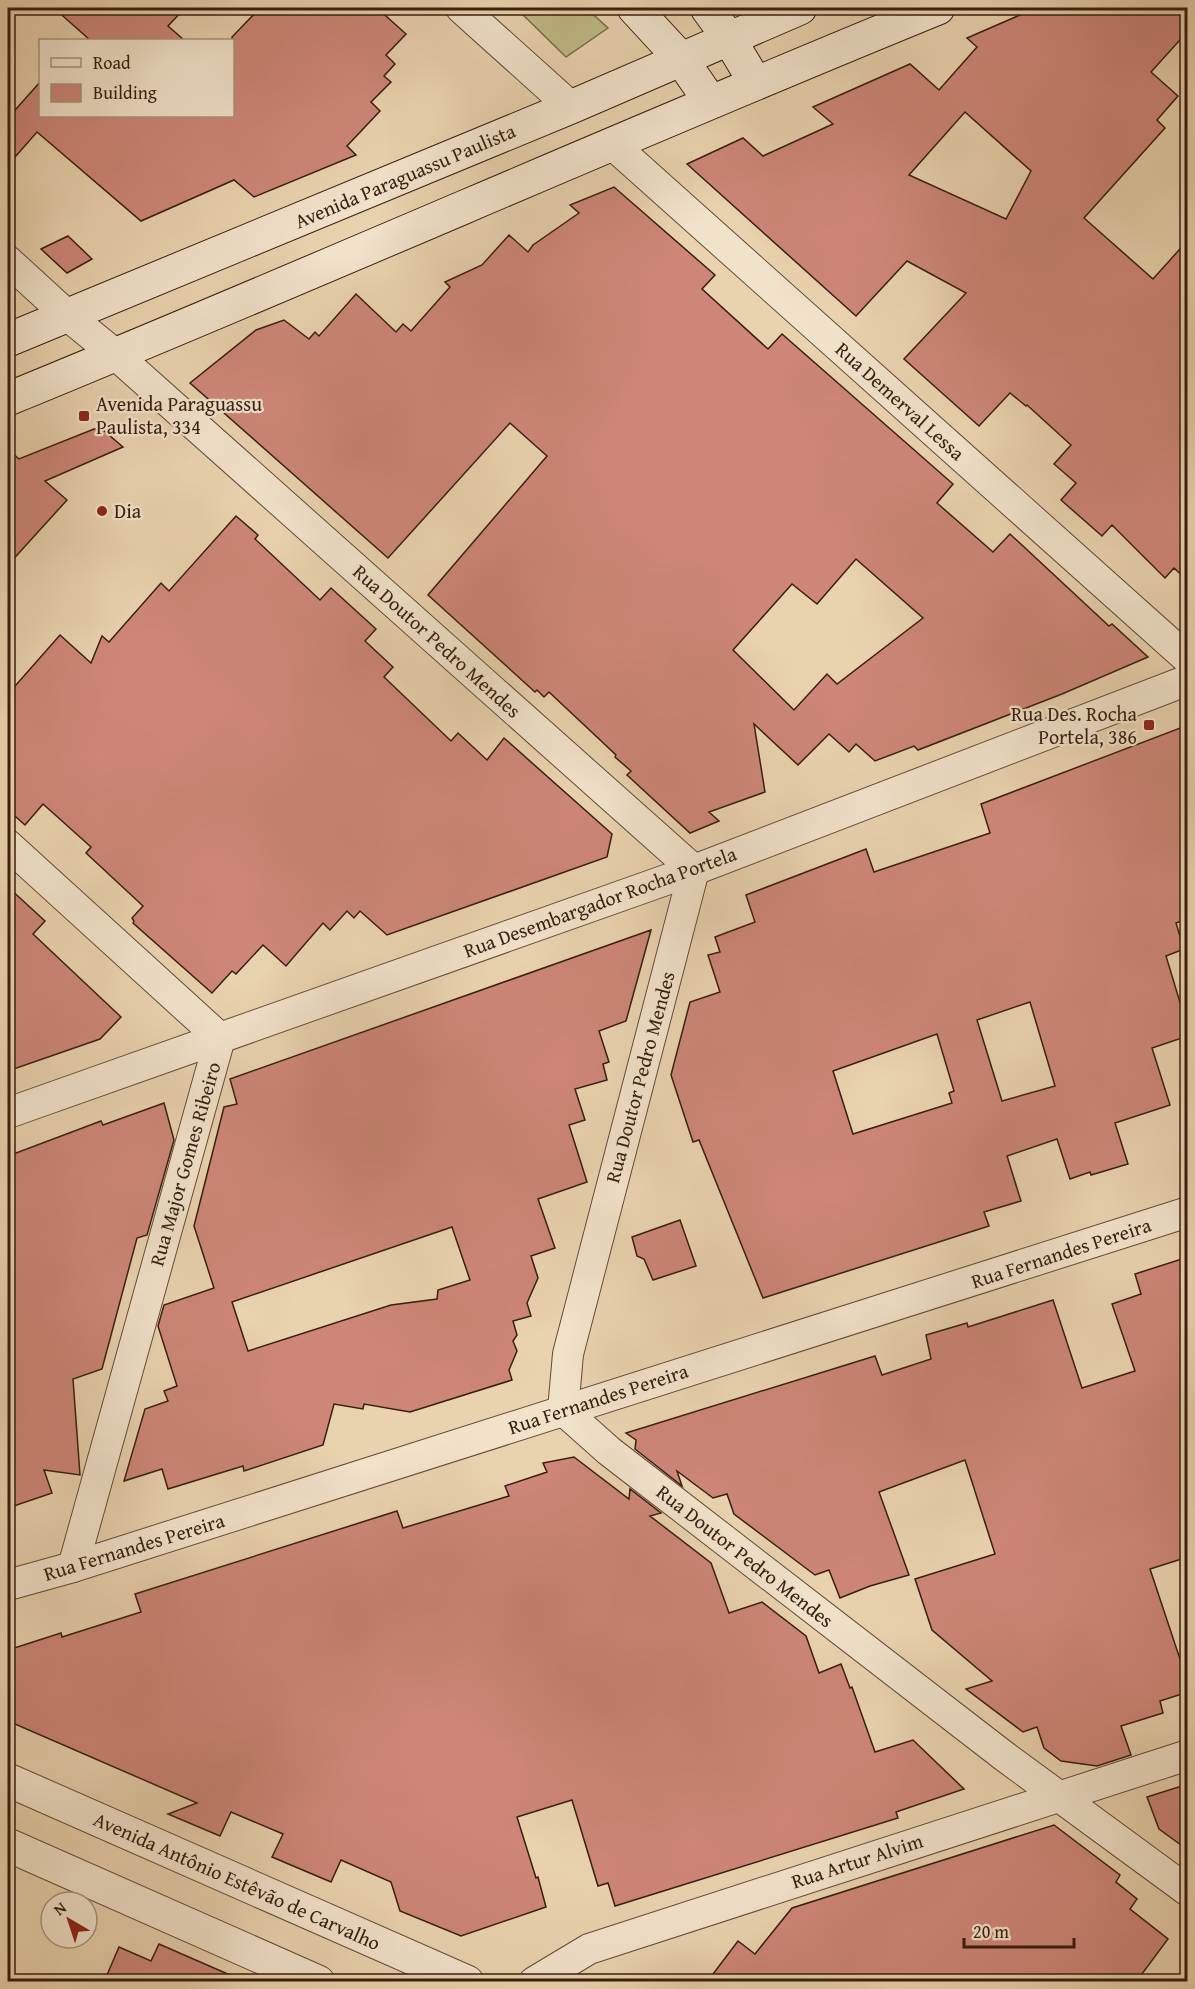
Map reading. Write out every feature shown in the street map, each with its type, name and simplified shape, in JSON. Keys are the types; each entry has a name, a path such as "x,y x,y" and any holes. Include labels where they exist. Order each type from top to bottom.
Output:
{"main road":[{"path":"634,8 681,59 710,101"},
{"path":"707,8 728,37 755,82"},
{"name":"Avenida Paraguassu Paulista","path":"8,340 571,107 728,37 800,8"},
{"path":"8,399 755,82 938,8"},
{"name":"Avenida Antônio Estêvão de Carvalho","path":"8,1780 467,1982"},
{"path":"8,1845 318,1982"}],"street":[{"path":"461,8 571,107"},
{"name":"Rua Demerval Lessa","path":"612,144 1188,659"},
{"name":"Rua Doutor Pedro Mendes","path":"8,261 693,870 568,1354 563,1410 609,1451 1058,1796 1188,1891"},
{"name":"Rua Desembargador Rocha Portela","path":"8,1113 693,870 1188,680"},
{"name":"Rua Major Gomes Ribeiro","path":"8,845 220,1038 73,1567"},
{"name":"Rua Fernandes Pereira","path":"8,1586 1188,1212"},
{"name":"Rua Artur Alvim","path":"534,1982 589,1949 1188,1755"}],"shaded area":[{"path":"516,8 586,8 608,28 566,57"}],"building":[{"path":"54,8 185,8 168,26 183,39 89,39"},
{"path":"260,8 377,8 406,34 386,55 395,64 384,76 391,82 371,102 380,111 347,146 356,155 254,197 234,180 141,221 37,132 8,165 8,118 39,83 39,117 234,117 234,39 232,37"},
{"path":"1036,8 1188,8 1188,31 1151,72 1178,96 1157,120 1165,128 1084,218 1153,279 1188,240 1188,581 1174,568 1165,578 1112,525 1102,536 1061,500 1076,483 1054,464 1071,445 1027,405 1010,393 979,426 904,359 966,293 907,261 856,316 687,164 743,138 763,156 833,124 813,107 910,64 939,90 977,47 967,38","holes":["965,112 1031,171 1006,219 909,175"]},
{"path":"614,187 715,275 702,289 768,349 782,334 953,484 937,503 993,552 1010,534 1109,626 1112,624 1148,657 1062,694 918,750 914,746 875,761 856,744 849,752 829,734 798,765 754,724 765,792 709,812 719,821 690,833 627,775 631,771 615,757 616,755 549,692 544,697 537,690 535,692 428,595 547,456 510,423 388,558 190,383 256,330 284,320 309,339 315,332 319,336 356,294 396,332 403,324 411,331 450,287 445,282 482,265 509,235 528,252 533,245 579,213 570,205","holes":["856,559 923,618 837,684 827,674 794,710 733,650 792,584 817,604"]},
{"path":"68,236 92,259 67,273 41,249"},
{"path":"94,429 102,429 123,447 45,481 67,500 8,565 8,449 19,459"},
{"path":"236,516 258,535 255,539 320,600 331,588 376,629 365,641 393,667 384,677 451,741 458,733 487,760 504,738 612,834 607,857 387,935 360,911 354,918 347,911 330,930 323,923 286,966 263,945 236,974 232,971 212,993 133,923 132,918 143,906 86,853 91,847 43,804 25,825 8,810 8,694 60,635 91,663 102,636 109,642 161,583 169,591"},
{"path":"1188,725 1188,919 1176,923 1184,949 1166,956 1188,1029 1188,1036 1152,1048 1170,1105 1115,1123 1128,1164 1070,1179 1057,1139 1007,1156 1021,1201 984,1212 989,1226 763,1298 699,1140 693,1142 671,1075 690,1002 720,992 708,955 720,952 715,937 755,922 746,895 866,849 874,872 990,833 981,804","holes":["1030,1002 1055,1086 1002,1101 977,1020","937,1034 954,1091 949,1093 952,1103 853,1134 833,1071"]},
{"path":"8,887 45,921 33,934 121,1017 100,1039 8,1071"},
{"path":"651,930 626,1021 599,1031 609,1062 603,1064 607,1080 575,1089 585,1120 569,1125 587,1182 538,1199 555,1248 531,1256 538,1278 527,1303 531,1316 513,1321 517,1335 513,1341 517,1351 509,1370 512,1380 410,1412 364,1404 363,1409 334,1404 323,1445 244,1471 243,1466 168,1489 162,1469 124,1481 145,1409 168,1401 164,1391 177,1386 158,1326 164,1305 214,1288 194,1226 224,1107 237,1104 230,1079","holes":["452,1227 470,1280 438,1290 437,1299 391,1305 248,1351 232,1302"]},
{"path":"164,1103 174,1140 147,1235 137,1238 102,1369 73,1379 80,1475 44,1470 52,1493 8,1508 8,1156 101,1121 103,1125"},
{"path":"680,1220 696,1266 653,1280 644,1259 637,1256 632,1237"},
{"path":"1188,1257 1188,1557 1150,1569 1188,1683 1188,1692 1160,1701 1163,1713 1121,1726 1131,1755 1097,1766 1061,1761 1044,1748 1037,1727 1023,1732 966,1689 992,1681 932,1630 915,1579 995,1554 965,1460 879,1492 909,1575 870,1586 840,1598 829,1570 815,1575 734,1514 727,1494 713,1498 677,1471 682,1486 635,1449 636,1440 626,1433 875,1356 882,1375 931,1359 926,1335 967,1323 968,1327 1053,1300 1082,1388 1135,1371 1112,1304 1141,1294 1135,1274"},
{"path":"574,1457 629,1499 630,1489 661,1513 650,1516 711,1563 729,1613 762,1602 806,1636 819,1673 841,1664 850,1688 852,1687 875,1752 913,1740 964,1789 896,1812 898,1818 615,1906 608,1883 598,1886 572,1800 517,1817 546,1907 461,1936 400,1911 391,1882 341,1860 331,1882 272,1857 283,1834 231,1812 220,1836 168,1814 197,1803 8,1721 8,1650 61,1633 62,1637 141,1612 135,1594 397,1511 403,1528 509,1496 505,1486 547,1472 543,1463"},
{"path":"1188,1784 1188,1850 1159,1829 1147,1797"},
{"path":"1054,1825 1120,1875 1116,1882 1137,1899 1130,1909 1168,1939 1136,1982 707,1982 738,1941 755,1954 792,1908"},
{"path":"159,1944 246,1982 104,1982 119,1947 151,1961"}],"place":[{"name":"Avenida Paraguassu Paulista, 334","path":"84,416"},
{"name":"Dia","path":"102,511"},
{"name":"Rua Des. Rocha Portela, 386","path":"1149,725"}]}
